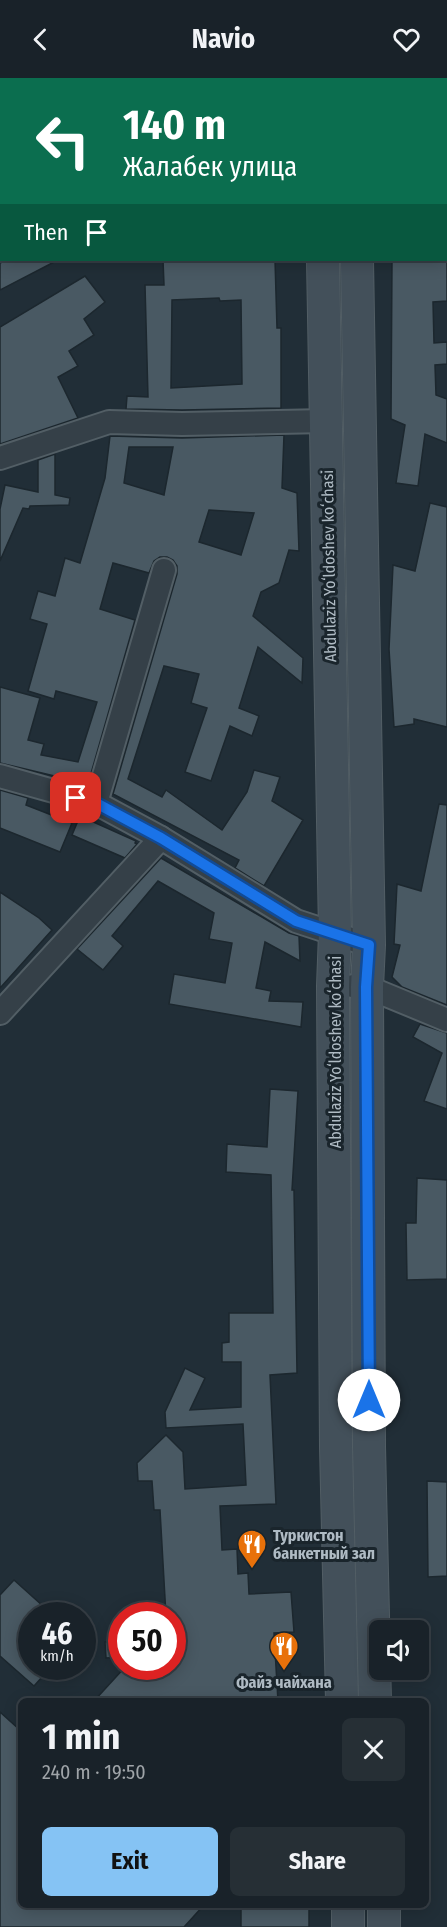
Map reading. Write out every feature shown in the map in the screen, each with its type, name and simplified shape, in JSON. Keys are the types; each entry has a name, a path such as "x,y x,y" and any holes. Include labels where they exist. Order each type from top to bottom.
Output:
{"main road":[{"name":"Abdulaziz Yoʻldoshev koʻchasi","path":"323,261 336,933 333,986 336,1447 342,1698"},
{"name":"Abdulaziz Yoʻldoshev koʻchasi","path":"357,261 369,945 366,987 369,1446 375,1698"},
{"path":"348,1908 348,1927"},
{"path":"384,1908 384,1927"}],"street":[{"path":"0,458 109,422 182,424 326,421"},
{"path":"96,803 164,570"},
{"path":"0,776 96,803 161,838 296,921 369,945"},
{"path":"0,1013 161,838"},
{"path":"333,986 366,987 447,1020"}],"building":[{"path":"5,261 56,261 0,290 0,263"},
{"path":"163,261 275,261 277,328 281,328 281,408 126,409 127,396 148,397 145,285 164,285","holes":["219,298 220,301 241,300 242,384 171,388 172,300"]},
{"path":"392,261 447,261 447,301 433,302 434,343 447,342 447,364 435,365 436,395 447,399 447,443 425,434 418,486 396,483 405,425 391,419"},
{"path":"85,276 105,302 84,319 94,335 69,351 78,366 58,377 78,418 0,444 0,327"},
{"path":"284,435 282,488 297,493 299,551 289,550 279,583 261,592 253,616 303,658 302,683 258,647 239,708 259,716 252,736 230,726 211,781 185,772 207,708 191,703 199,674 164,666 128,779 162,797 166,790 222,830 247,792 254,770 280,777 272,801 303,820 264,886 235,868 239,860 113,794 177,574 177,566 167,557 160,557 154,561 149,573 113,563 100,609 135,620 88,784 0,763 0,687 40,698 28,740 44,744 41,755 78,762 97,702 56,691 54,699 28,691 47,624 30,619 38,591 55,596 65,558 80,563 105,478 110,436 182,438","holes":["129,447 173,447 164,495 124,483","209,510 254,513 241,555 199,542"]},
{"path":"55,454 55,495 70,498 69,505 23,508 0,561 0,509 5,485 38,492 38,460"},
{"path":"430,503 447,507 447,727 414,719 414,724 394,727 389,649 393,565 415,571"},
{"path":"0,790 28,798 26,805 72,823 60,852 0,828"},
{"path":"439,804 447,805 447,1005 402,987 392,977 400,945 394,944 397,884 421,891"},
{"path":"80,816 136,841 137,844 125,858 72,835"},
{"path":"161,858 289,933 299,936 300,961 265,942 256,988 271,991 269,1001 303,1002 301,1027 169,1004 174,974 225,983 232,943 209,939 214,913 158,881 112,936 123,946 103,970 77,949"},
{"path":"0,892 39,918 52,930 0,988"},
{"path":"420,1024 447,1033 447,1109 424,1101 442,1053 413,1037"},
{"path":"270,1089 298,1091 292,1190 294,1190 297,1373 270,1375 276,1504 220,1506 222,1550 237,1549 238,1574 248,1573 249,1594 291,1592 294,1632 274,1633 278,1698 97,1698 113,1680 186,1680 186,1602 165,1602 160,1510 154,1510 152,1481 138,1481 137,1463 166,1435 183,1452 185,1489 246,1485 243,1424 166,1428 165,1412 185,1368 205,1378 190,1410 241,1407 241,1362 222,1362 222,1343 229,1342 229,1313 273,1313 271,1175 226,1172 227,1144 267,1147"},
{"path":"417,1178 447,1180 447,1279 407,1280 406,1223 416,1223"},
{"path":"427,1481 447,1482 447,1576 428,1577"},
{"path":"14,1580 38,1602 18,1602 18,1672 0,1656 0,1595"},
{"path":"105,1642 108,1642 108,1658 106,1658"},
{"path":"27,1680 39,1680 34,1686"},
{"path":"0,1712 18,1728 18,1908 201,1908 184,1927 0,1927"},
{"path":"241,1908 309,1908 309,1927 241,1927"}],"place":[{"name":"Туркистон банкетный зал","path":"252,1570"},
{"name":"Файз чайхана","path":"284,1672"}],"route":[{"path":"76,798 96,803 161,838 296,921 369,945 366,987 369,1400"}]}
